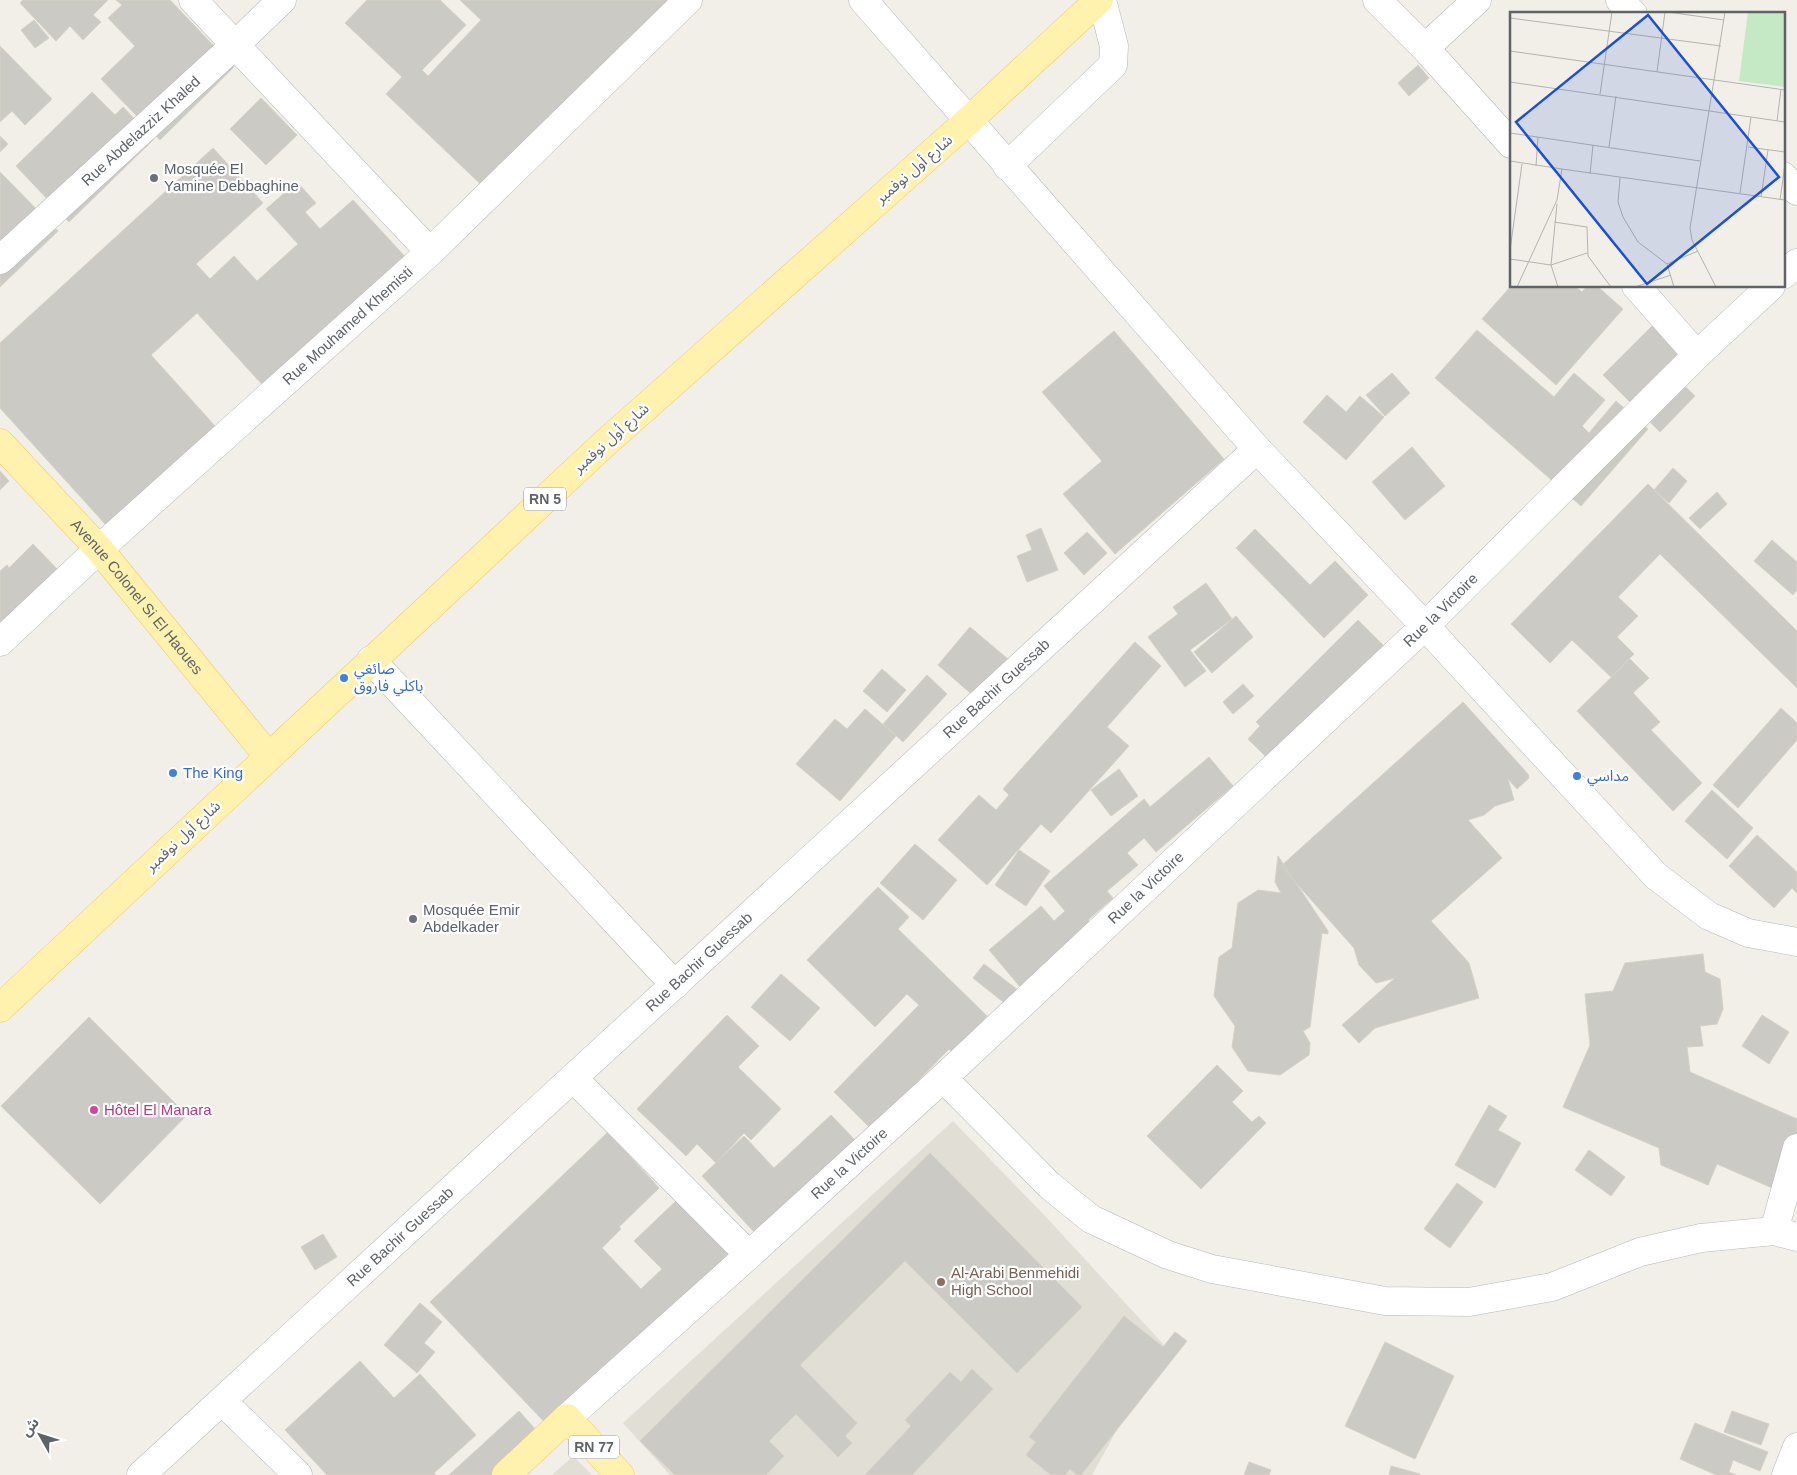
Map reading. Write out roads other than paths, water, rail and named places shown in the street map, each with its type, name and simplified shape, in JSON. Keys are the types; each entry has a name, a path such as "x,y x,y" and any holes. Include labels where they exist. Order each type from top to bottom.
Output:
{"main road":[{"name":"شارع أول نوفمبر","path":"0,1008 603,445 968,122 1101,0"},
{"name":"Avenue Colonel Si El Haoues","path":"0,443 99,548 268,756"},
{"name":"Rue la Victoire","path":"506,1475 567,1418"},
{"name":"RN 77","path":"567,1418 620,1475"}],"street":[{"path":"193,0 430,252"},
{"name":"Rue Abdelazziz Khaled","path":"0,260 282,0"},
{"name":"Rue Mouhamed Khemisti","path":"0,642 99,548 430,252 688,0"},
{"path":"863,0 968,122 1257,448 1656,876 1709,916 1748,933 1797,942"},
{"path":"1007,166 1113,65 1114,46 1101,0"},
{"path":"1377,0 1426,48 1510,143"},
{"path":"1426,48 1477,0"},
{"path":"1620,0 1631,12"},
{"path":"1784,177 1797,191"},
{"path":"1784,274 1797,263"},
{"path":"1638,288 1696,355"},
{"name":"Rue la Victoire","path":"567,1418 943,1078 1424,626 1696,355 1769,288"},
{"name":"Rue Bachir Guessab","path":"141,1475 1257,448"},
{"path":"371,660 675,985"},
{"path":"573,1078 749,1255"},
{"path":"943,1078 1049,1184 1092,1219 1168,1255 1212,1269 1385,1301 1469,1302 1552,1287 1640,1252 1701,1238 1785,1234 1797,1148"},
{"path":"222,1401 298,1475"},
{"path":"1786,1475 1797,1447"}],"place":[{"name":"Mosquée El Yamine Debbaghine","path":"154,178"},
{"name":"صائغي باكلي فاروق","path":"344,678"},
{"name":"The King","path":"173,773"},
{"name":"مداسي","path":"1577,776"},
{"name":"Mosquée Emir Abdelkader","path":"413,919"},
{"name":"Hôtel El Manara","path":"94,1110"},
{"name":"Al-Arabi Benmehidi High School","path":"941,1282"}]}
